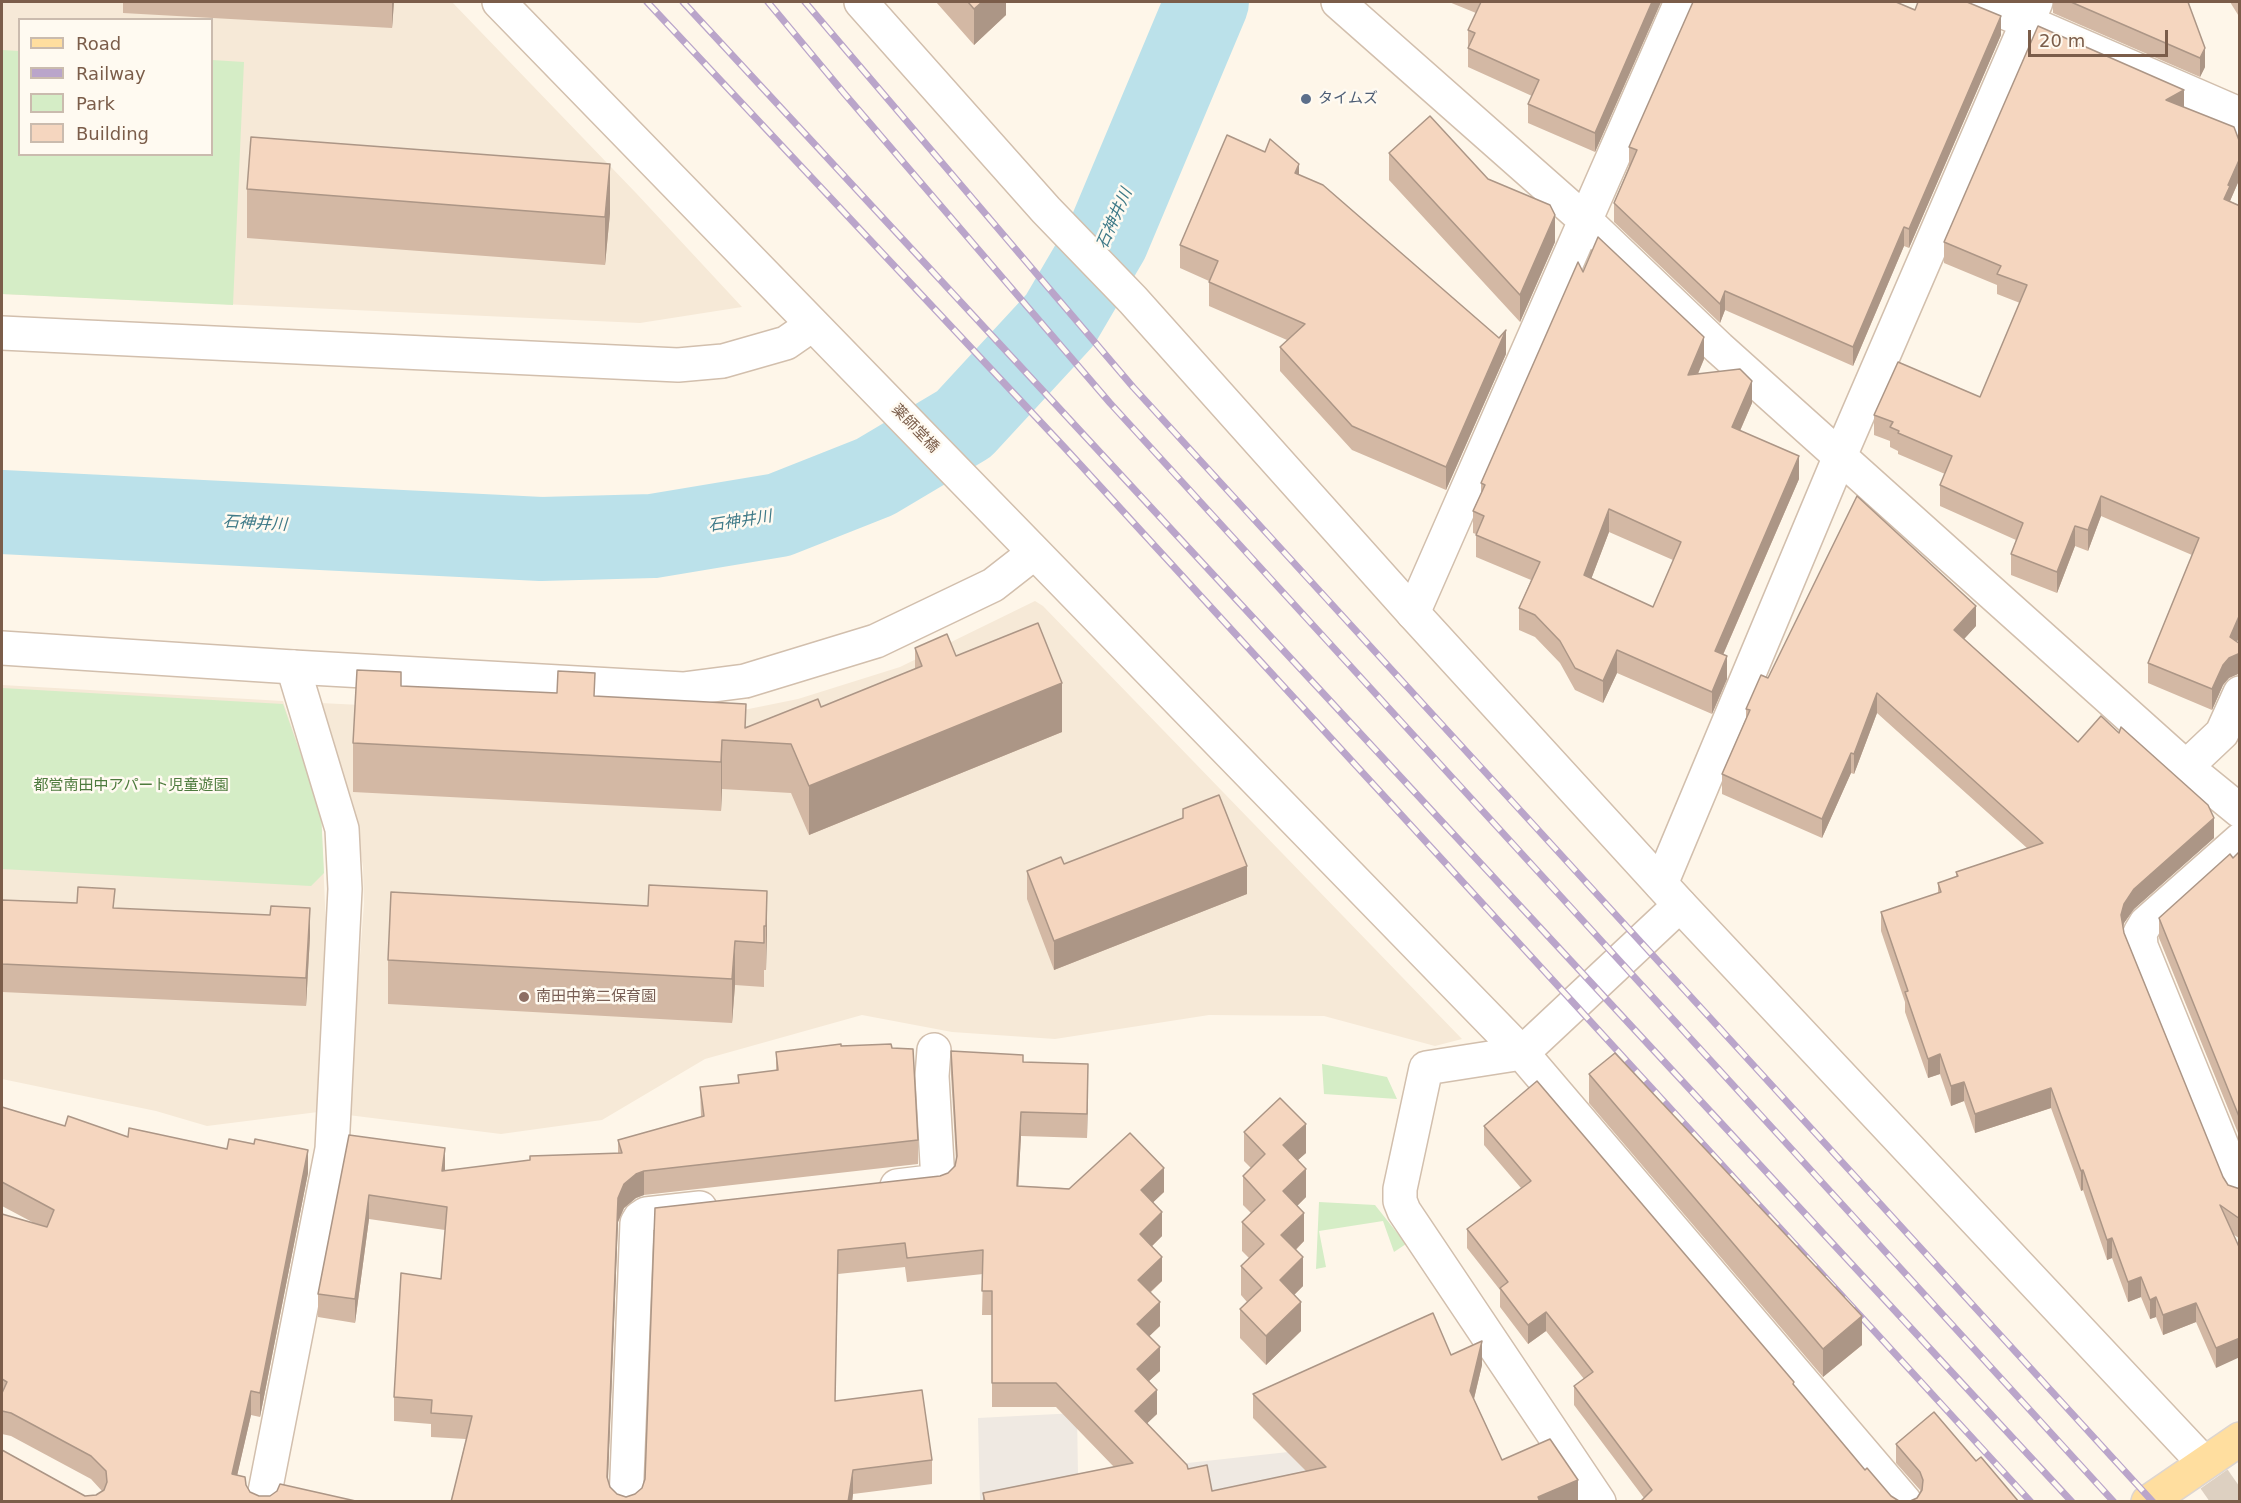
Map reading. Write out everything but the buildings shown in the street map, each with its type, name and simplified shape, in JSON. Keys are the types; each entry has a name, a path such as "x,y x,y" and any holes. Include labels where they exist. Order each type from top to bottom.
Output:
{"main road":[{"path":"2148,1502 2240,1439"}],"street":[{"name":"薬師堂橋","path":"499,2 1522,1053 1905,1502"},
{"path":"861,2 1046,210 1133,300 1413,614 1671,895 2204,1463"},
{"path":"1338,2 1586,221 1719,348 2186,767 2240,811"},
{"path":"1413,614 1681,2"},
{"path":"1981,2 2032,12 2232,111 2240,125"},
{"path":"1599,1502 1415,1229 1400,1201 1400,1189 1426,1068 1522,1053 1671,895 1840,456 2032,12"},
{"path":"2,333 678,365 723,361 786,343 812,325"},
{"path":"2,648 293,668 683,689 745,681 876,641 993,585 1034,553"},
{"path":"263,1502 332,1149 345,889 342,829 293,668"},
{"path":"2186,767 2222,733 2240,693"},
{"path":"2240,840 2146,923 2140,933 2141,946 2240,1190"},
{"path":"868,1189 938,1181 932,1076 934,1050"},
{"path":"626,1502 637,1223 645,1214 727,1205"}],"shaded area":[{"path":"2,2 452,2 742,307 640,323 2,294"},
{"path":"1035,601 1043,606 1462,1039 1435,1046 1324,1016 1209,1015 1055,1039 952,1032 862,1015 705,1059 602,1120 501,1134 348,1115 364,903 363,867 353,804 320,703 673,720 719,715 798,699 900,667"},
{"path":"2,685 283,701 321,812 326,928 318,1112 207,1126 156,1111 2,1079"},
{"path":"1077,1413 1078,1475 1352,1445 1373,1502 975,1502 980,1501 978,1418"}],"green space":[{"path":"2,50 18,51 18,156 213,156 213,60 244,62 233,305 2,294"},
{"name":"都営南田中アパート児童遊園","path":"2,688 283,704 321,812 324,873 311,886 2,869"},
{"path":"1322,1064 1387,1077 1397,1099 1324,1094"},
{"path":"1319,1202 1375,1205 1406,1244 1394,1252 1383,1221 1319,1231 1326,1267 1316,1269"}],"waterway":[{"name":"石神井川","path":"2,512 541,539 653,536 779,515 875,477 964,424 1060,320 1107,240 1207,2"}],"tunnel":[{"path":"2210,1502 2240,1481"}],"railway":[{"path":"647,2 1065,448 2031,1502"},
{"path":"683,2 2072,1502"},
{"path":"768,2 1110,403 2114,1502"},
{"path":"805,2 1133,387 2153,1502"}],"place":[{"name":"タイムズ","path":"1306,99"},
{"name":"南田中第二保育園","path":"524,997"}]}
